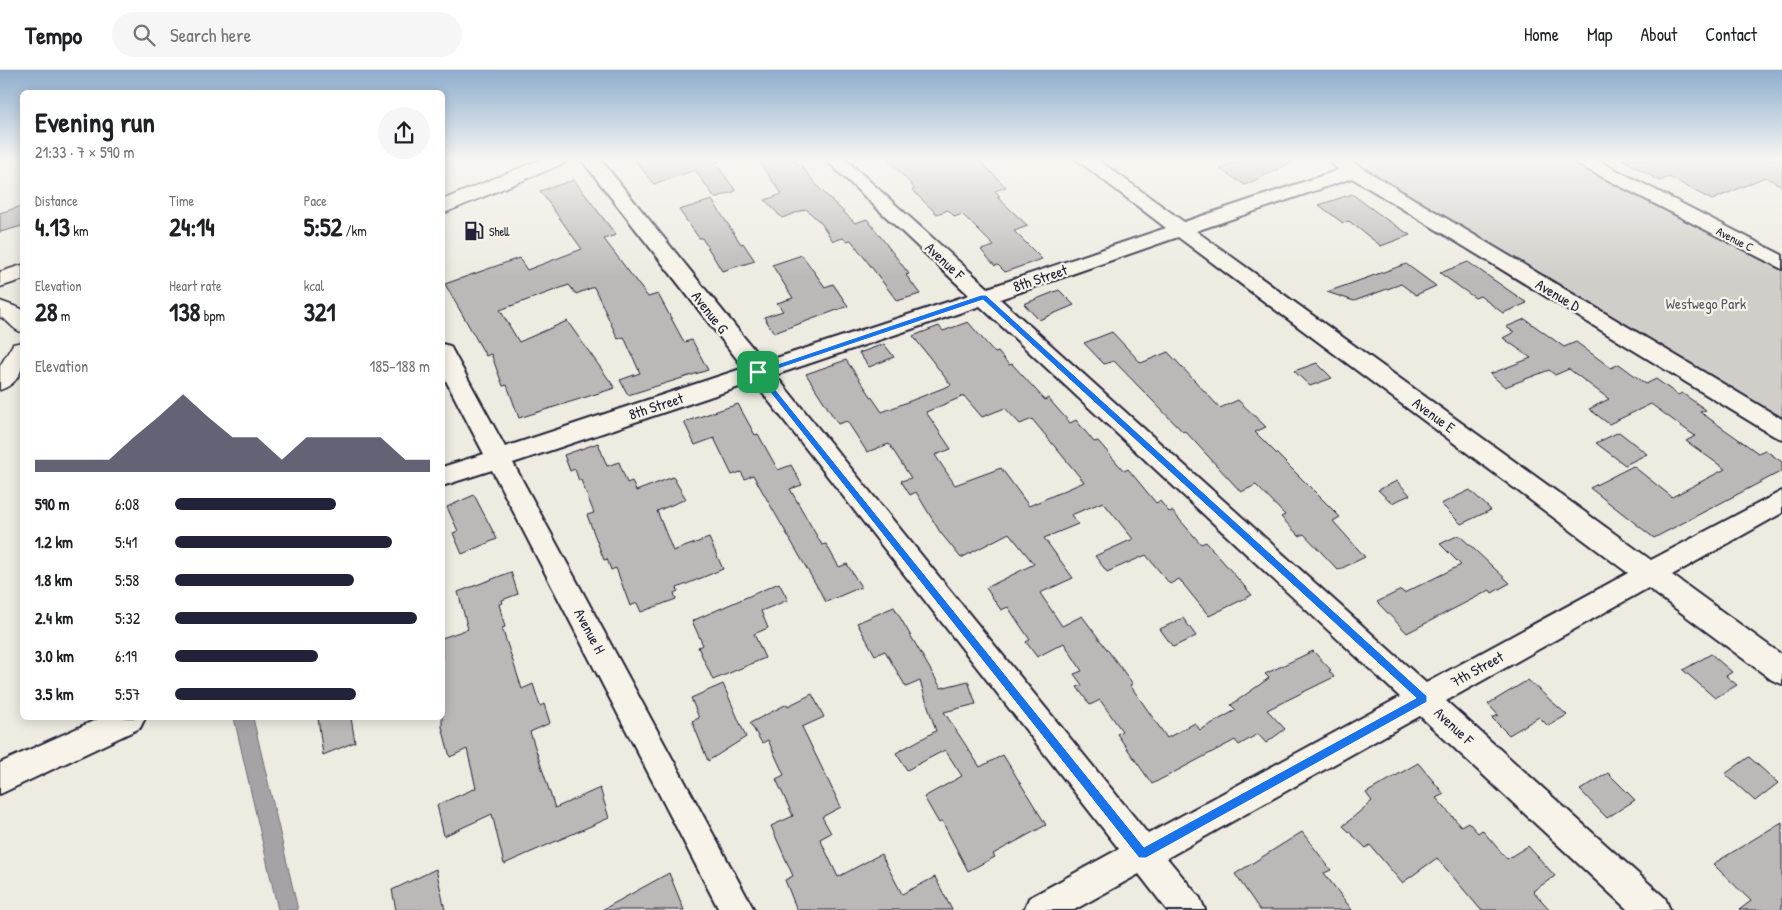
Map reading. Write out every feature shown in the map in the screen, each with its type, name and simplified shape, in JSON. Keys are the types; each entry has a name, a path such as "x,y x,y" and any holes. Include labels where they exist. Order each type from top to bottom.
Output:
{"highway":[{"path":"445,207 465,198"},
{"path":"0,280 20,273"},
{"path":"0,309 14,314 20,322"},
{"path":"0,381 8,373 20,353"},
{"path":"0,396 20,387"}],"street":[{"name":"Avenue G","path":"621,198 1188,910"},
{"name":"Avenue F","path":"877,198 1653,910"},
{"name":"Avenue E","path":"1139,198 1782,671"},
{"name":"8th Street","path":"445,476 984,297 1272,198"},
{"name":"Avenue D","path":"1398,198 1782,430"},
{"name":"Avenue C","path":"1656,198 1782,263"},
{"name":"Avenue H","path":"445,357 737,910"},
{"name":"7th Street","path":"1042,910 1782,501"},
{"path":"0,779 126,720"}],"green space":[{"name":"Westwego Park","path":"1399,198 1657,198 1782,263 1782,430"}],"shaded area":[{"path":"234,720 253,720 298,910 278,910"}],"building":[{"path":"545,198 588,198 616,235 604,239 648,297 658,294 684,342 692,340 708,370 628,395 620,380 640,373 624,337 618,339 594,287 576,294 569,285 500,310 519,342 567,321 615,388 519,418 507,385 503,386 491,354 486,356 445,284 519,258 527,270 582,249"},
{"path":"770,198 829,198 855,223 867,219 909,274 906,275 920,294 897,301 851,240 846,241 843,238 833,241 821,223 806,209 782,218 765,200"},
{"path":"921,198 998,198 1028,226 1014,231 1042,259 1005,272 998,265 995,266 981,250 994,246 962,214 955,217 948,210 937,214"},
{"path":"1339,198 1358,198 1410,235 1381,246 1349,221 1343,223 1319,205"},
{"path":"712,200 741,244 743,243 755,261 722,271 702,238 699,238 679,210"},
{"path":"20,207 20,227 0,232 0,213"},
{"path":"802,255 825,287 833,284 848,306 774,333 764,317 783,311 777,303 793,298 772,265"},
{"path":"1468,262 1527,303 1503,313 1480,296 1475,298 1440,273"},
{"path":"1406,264 1436,286 1416,295 1401,284 1354,301 1327,292"},
{"path":"1059,290 1074,305 1039,320 1024,304"},
{"path":"1525,319 1564,347 1576,342 1611,368 1619,364 1646,384 1656,379 1678,395 1682,393 1706,410 1700,412 1758,453 1765,450 1782,462 1782,471 1654,538 1590,488 1633,466 1672,497 1725,469 1686,441 1695,436 1651,404 1609,424 1589,409 1609,399 1569,369 1555,375 1549,370 1505,387 1490,374 1531,358 1503,338 1514,332 1506,327"},
{"path":"968,322 995,353 998,352 1009,365 1012,364 1045,400 1048,398 1070,423 1076,420 1094,442 1098,441 1124,471 1128,469 1156,503 1160,501 1169,512 1172,511 1201,544 1206,542 1252,595 1209,616 1179,579 1170,584 1146,555 1107,572 1095,556 1133,539 1103,502 1071,515 1078,524 1044,538 1073,578 1040,593 1062,626 1082,616 1133,684 1130,685 1167,738 1195,723 1200,730 1236,710 1231,705 1269,678 1265,674 1313,651 1331,670 1329,671 1334,677 1267,710 1285,729 1266,743 1258,734 1239,745 1235,740 1152,784 1117,734 1122,731 1100,700 1090,705 1077,687 1082,685 1074,674 1082,671 1064,643 1037,657 1026,642 1030,640 1008,607 1001,610 986,588 1034,564 1009,533 961,558 940,532 916,492 910,495 901,481 911,478 889,444 867,452 847,421 838,424 806,374 846,360 882,412 951,385 913,336 939,326 943,331","holes":["964,396 982,417 1005,408 1020,424 1032,419 1084,482 1029,506 1001,468 955,485 935,455 951,449 926,412"]},
{"path":"1112,332 1141,363 1168,352 1220,408 1238,400 1266,427 1255,432 1340,517 1333,521 1365,557 1338,570 1304,534 1299,536 1281,517 1285,515 1256,485 1241,492 1185,431 1183,432 1114,361 1104,364 1084,343"},
{"path":"884,344 894,357 869,367 859,353"},
{"path":"1317,363 1332,378 1310,386 1294,371"},
{"path":"738,404 755,435 758,434 778,470 791,465 802,485 790,489 822,545 826,544 839,567 847,564 861,587 826,602 753,475 745,479 741,472 732,475 714,438 695,445 684,422"},
{"path":"1619,432 1647,454 1625,465 1596,443"},
{"path":"598,443 607,466 619,462 627,483 632,481 636,491 673,477 686,499 657,511 673,551 709,538 723,569 677,588 678,591 674,593 676,599 641,612 637,603 630,606 616,568 611,570 607,559 604,560 587,515 594,513 581,480 579,481 575,469 570,471 564,455"},
{"path":"1397,481 1410,495 1392,503 1378,490"},
{"path":"1470,490 1491,510 1461,524 1441,504"},
{"path":"474,495 497,539 462,554 453,533 458,531 447,507"},
{"path":"1459,535 1510,583 1492,593 1490,590 1407,633 1377,602 1401,590 1404,593 1461,565 1440,544"},
{"path":"511,572 518,594 502,600 503,603 499,604 505,627 502,628 522,689 533,684 540,706 544,704 550,723 530,732 555,808 600,788 609,818 504,864 492,814 444,836 437,805 476,788 467,749 450,757 442,727 442,720 445,720 445,637 468,629 458,592"},
{"path":"779,583 788,600 761,611 768,628 754,634 765,658 713,680 698,647 703,645 692,621"},
{"path":"894,607 941,688 968,681 976,704 944,712 980,767 1003,755 1046,825 993,854 995,857 968,871 942,821 939,823 924,797 962,776 945,750 907,770 896,753 936,731 920,681 906,687 885,651 875,655 857,623"},
{"path":"1183,618 1196,636 1173,647 1160,629"},
{"path":"1711,654 1732,672 1726,676 1737,685 1715,698 1683,670"},
{"path":"1528,680 1567,715 1548,726 1539,717 1509,735 1492,718 1498,715 1488,704"},
{"path":"723,684 746,737 708,761 692,721 699,718 691,698"},
{"path":"812,694 824,717 802,727 841,807 822,817 831,833 820,839 838,877 881,854 902,894 935,877 952,910 797,910 785,880 793,876 771,826 793,816 776,779 784,775 768,740 762,743 750,723 787,704 788,706"},
{"path":"318,720 351,720 355,742 323,755"},
{"path":"1749,757 1778,783 1755,801 1725,774"},
{"path":"1418,763 1444,794 1436,798 1461,826 1468,822 1478,833 1482,830 1507,859 1528,846 1555,876 1533,891 1550,910 1481,910 1437,858 1402,883 1370,845 1366,848 1343,826 1372,801 1366,793"},
{"path":"1608,773 1635,800 1607,818 1580,790"},
{"path":"1782,822 1782,910 1739,910 1751,901 1713,864"},
{"path":"1302,832 1331,870 1324,873 1352,910 1260,910 1235,874"},
{"path":"436,869 445,910 396,910 392,890"},
{"path":"669,873 684,910 602,910"}],"place":[{"name":"Shell","path":"474,231"}],"route":[{"path":"984,297 1424,699 1143,854 758,372 984,297"}]}
